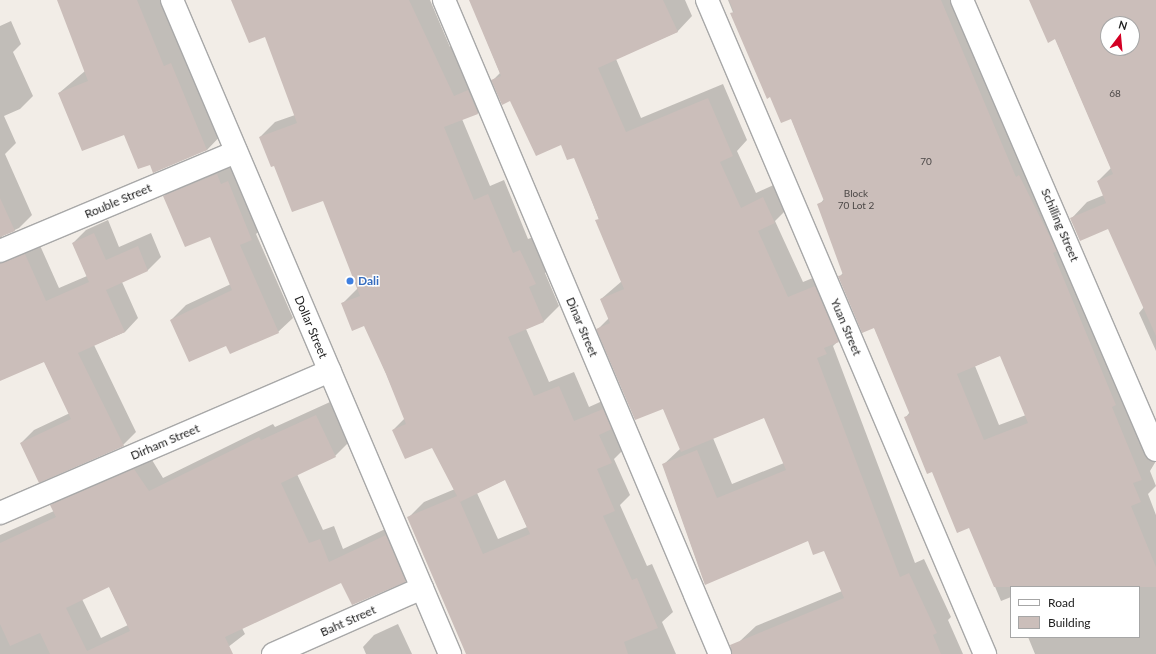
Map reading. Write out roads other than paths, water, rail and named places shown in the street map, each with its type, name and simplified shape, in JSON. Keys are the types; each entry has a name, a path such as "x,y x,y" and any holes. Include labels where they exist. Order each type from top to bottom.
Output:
{"street":[{"name":"Dollar Street","path":"172,0 450,654"},
{"name":"Dinar Street","path":"444,0 720,654"},
{"name":"Yuan Street","path":"707,0 985,654"},
{"name":"Schilling Street","path":"962,0 1156,450"},
{"name":"Rouble Street","path":"0,251 236,152"},
{"name":"Dirham Street","path":"0,513 330,371"},
{"name":"Baht Street","path":"273,654 422,588"}],"place":[{"name":"Dali","path":"350,281"}]}
